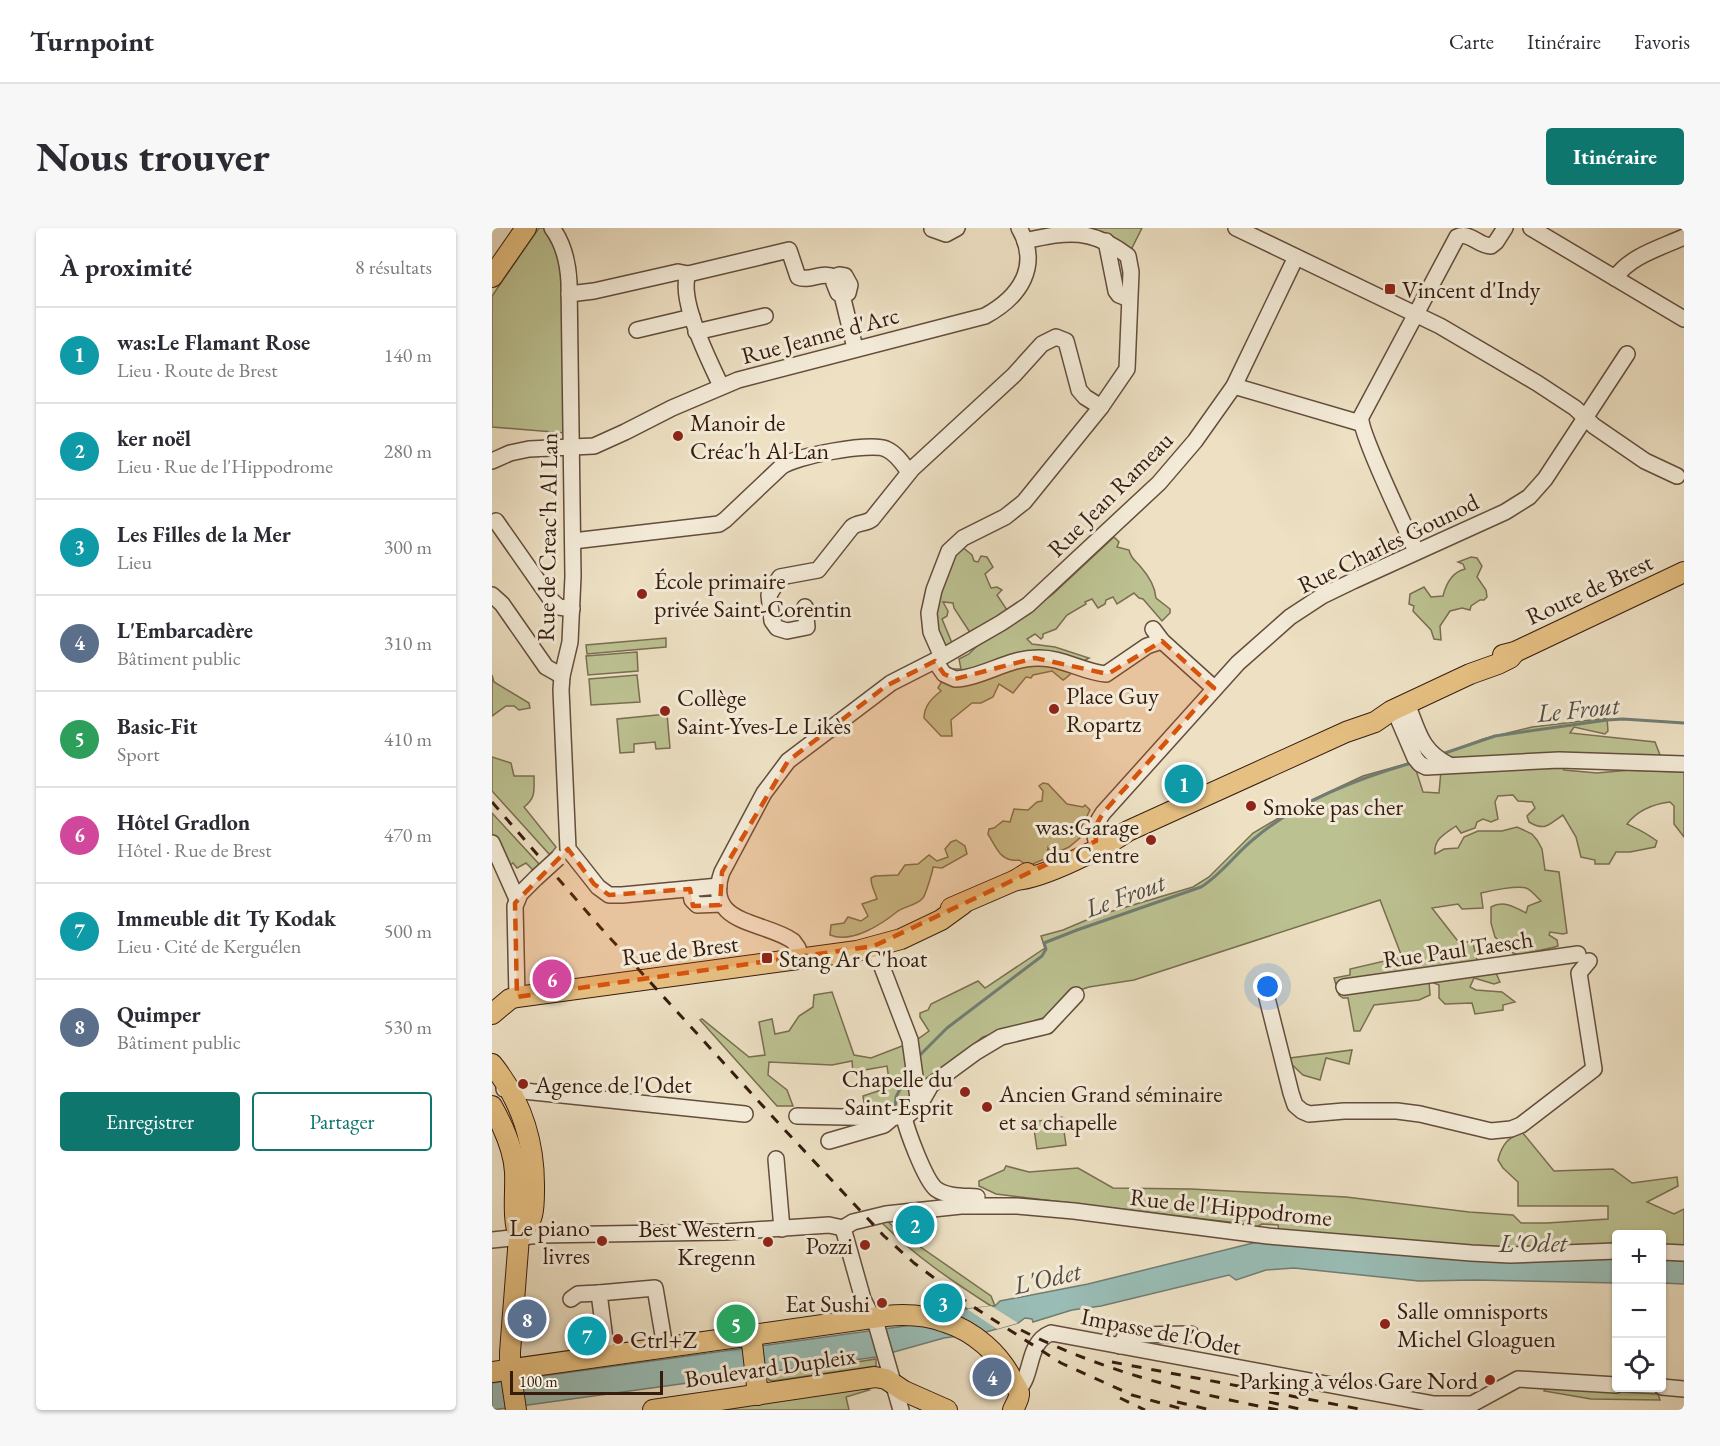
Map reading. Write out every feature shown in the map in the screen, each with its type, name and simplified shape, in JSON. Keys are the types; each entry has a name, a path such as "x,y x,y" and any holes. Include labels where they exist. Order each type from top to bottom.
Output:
{"main road":[{"path":"492,277 526,228"},
{"name":"Route de Brest","path":"874,946 895,932 930,916 963,904 1031,871 1128,831 1346,732 1375,722 1397,708 1470,674 1498,664 1510,658 1515,652 1684,572"},
{"name":"Rue de Brest","path":"494,1016 510,999 517,997 801,960 848,953 874,946"},
{"path":"492,1064 512,1090 527,1127 533,1161 532,1218 528,1228 519,1237"},
{"path":"492,1106 506,1136 514,1162 516,1227 519,1237 504,1374 515,1409"},
{"path":"504,1374 665,1347 749,1341 875,1323 903,1315 932,1318 949,1323 972,1335 992,1351 1008,1370 1018,1390 1018,1398 1013,1410"},
{"path":"749,1341 759,1395"},
{"name":"Boulevard Dupleix","path":"653,1410 875,1377 892,1383"},
{"path":"892,1383 904,1391 947,1410"}],"street":[{"name":"Rue de Creac'h Al Lan","path":"552,228 558,236 566,258 573,541 570,642 562,676 563,854"},
{"path":"932,229 946,234 957,228"},
{"path":"1236,228 1416,314 1476,346 1583,414 1645,460 1680,478"},
{"path":"1416,551 1360,423 1458,237 1464,234 1483,245 1491,246 1505,228"},
{"path":"1531,228 1684,319"},
{"path":"1022,235 1091,232 1123,251 1130,261 1127,369 1101,407 1024,502 1005,517 963,538 949,551 934,590 929,613 931,633 944,674 955,679 1030,658 1050,658 1101,673 1109,673 1147,646 1157,635 1214,688"},
{"name":"Rue Jeanne d'Arc","path":"492,461 529,449 590,447 721,386 855,348 969,321 991,312 1009,299 1025,277 1028,260 1022,235"},
{"path":"1615,278 1623,267 1634,260 1684,237"},
{"path":"568,294 588,292 678,272 688,274 789,250 798,277 802,279 825,274 834,277 843,275 850,285 848,293 842,295 855,348"},
{"name":"Rue Jean Rameau","path":"719,886 722,872 764,793 788,761 886,686 938,659 1028,605 1151,491 1175,465 1234,386 1296,257"},
{"path":"688,274 685,282 694,324 721,386"},
{"path":"637,330 765,316"},
{"path":"811,612 805,628 787,631 775,626 769,595 777,580 784,576 818,570 852,527 872,519 909,472 1014,375 1042,344 1051,338 1066,341 1077,386 1082,394 1101,407"},
{"name":"Rue Charles Gounod","path":"1097,844 1095,827 1103,813 1214,688 1254,647 1297,612 1334,590 1522,502 1539,486 1583,414 1627,354"},
{"path":"1234,386 1360,423"},
{"path":"573,541 719,524 781,467 792,460 856,448 878,447 893,453 909,472"},
{"path":"496,521 552,601 559,607 572,609"},
{"path":"492,596 501,604 546,667 562,676"},
{"path":"1397,708 1415,758 1420,764 1430,768 1552,760 1684,764"},
{"path":"492,843 517,899"},
{"path":"517,997 515,911 517,899 563,854 609,895 691,895 719,886 725,909 737,918 790,939 797,946 801,960"},
{"path":"691,895 695,904 700,906 722,904"},
{"path":"874,946 910,1040 914,1063 909,1135 934,1188 947,1194 1005,1200 1017,1206"},
{"name":"Rue Paul Taesch","path":"1267,998 1295,1105 1309,1114 1373,1110 1397,1111 1501,1131 1521,1125 1594,1069 1579,973 1584,957 1344,987"},
{"path":"829,1141 884,1125 910,1114 931,1085 976,1052 1001,1037 1047,1026 1076,995"},
{"path":"492,1076 504,1090 745,1114"},
{"path":"798,1116 910,1114"},
{"path":"776,1159 782,1229"},
{"name":"Rue de l'Hippodrome","path":"843,1228 853,1222 886,1214 961,1206 1017,1206 1268,1236 1447,1252 1510,1255 1612,1251"},
{"path":"492,1240 541,1235 725,1232 829,1225 843,1228 863,1299 875,1323 901,1410"},
{"path":"1666,1252 1684,1254"},
{"path":"571,1299 579,1294 656,1288 665,1347"},
{"path":"599,1293 607,1355"},
{"name":"Impasse de l'Odet","path":"1018,1390 1026,1375 1035,1347 1044,1336 1051,1333 1434,1404 1472,1404 1518,1379 1612,1385"},
{"path":"1120,1346 1124,1338 1132,1335 1191,1334"},
{"path":"1008,1370 1029,1364"},
{"path":"1666,1387 1684,1389"}],"highlighted area":[{"path":"1162,641 1214,688 1103,813 1095,827 1096,841 874,946 517,997 515,903 568,849 594,884 609,895 690,889 693,906 720,905 722,872 788,761 886,686 935,661 944,674 955,679 1035,658 1108,674"}],"green space":[{"path":"539,228 547,228 561,263 565,433 492,427 492,296"},
{"path":"1090,228 1142,228 1131,250"},
{"path":"1114,537 1119,542 1117,547 1129,550 1143,569 1151,581 1156,598 1170,609 1170,613 1162,621 1143,599 1134,593 1117,604 1113,597 1098,608 1092,599 1085,602 1086,604 1067,615 1056,629 1043,634 1041,639 1035,634 1027,639 1032,644 1055,647 1089,658 1063,680 1052,671 1033,675 1031,678 1026,677 1013,693 999,684 993,697 981,703 972,703 951,720 952,736 941,736 924,718 924,714 929,703 941,691 938,688 949,669 961,669 959,659 969,654 983,640 1007,628 1053,594"},
{"path":"961,546 972,555 974,561 978,562 981,556 987,557 993,567 985,574 991,588 997,587 1002,590 997,595 1009,613 968,636 969,631 953,603 943,602 948,611 947,616 942,619 952,643 944,648 933,616 954,554"},
{"path":"1471,557 1477,558 1482,566 1477,577 1486,590 1487,597 1471,606 1470,610 1462,608 1450,611 1440,626 1441,640 1434,639 1431,630 1413,611 1414,606 1409,604 1410,594 1424,587 1431,597 1443,596 1450,579 1465,569 1463,564 1458,562"},
{"path":"666,638 666,647 587,654 586,645"},
{"path":"637,652 638,671 588,675 586,656"},
{"path":"492,675 494,682 529,703 530,708 519,710 514,706 506,706 492,716"},
{"path":"637,675 640,702 591,705 589,679"},
{"path":"667,714 670,748 656,749 655,742 634,744 634,752 620,753 617,719"},
{"path":"1607,718 1608,731 1605,734 1574,727 1570,733 1655,742 1662,760 1557,760 1564,770 1597,773 1630,770 1684,772 1684,837 1674,824 1674,806 1670,802 1658,804 1641,811 1627,824 1657,841 1655,847 1616,852 1609,864 1595,864 1595,860 1581,857 1576,837 1563,815 1547,826 1535,825 1529,822 1527,816 1535,808 1532,802 1518,801 1513,795 1498,796 1495,802 1498,819 1491,822 1483,819 1477,822 1475,828 1461,833 1456,826 1441,837 1436,844 1435,854 1444,849 1458,848 1464,837 1478,831 1502,831 1517,827 1532,834 1537,840 1542,849 1545,870 1559,872 1567,933 1550,932 1549,935 1557,940 1558,946 1555,947 1519,955 1513,953 1495,937 1491,923 1491,907 1504,904 1526,913 1528,906 1541,901 1526,888 1481,893 1483,908 1462,909 1458,904 1432,908 1457,940 1473,943 1480,972 1496,973 1500,982 1494,984 1474,978 1470,987 1476,990 1502,992 1515,1002 1503,1005 1503,1010 1475,1014 1472,1003 1445,1004 1439,998 1439,985 1429,981 1430,995 1419,1000 1374,1005 1360,1031 1354,1031 1348,998 1339,995 1334,978 1350,975 1350,969 1402,957 1380,900 1134,980 1089,987 1071,993 1049,1016 983,1037 917,1087 913,1101 897,1110 865,1110 863,1096 890,1087 887,1066 853,1072 852,1061 832,1065 769,1062 768,1075 787,1090 793,1106 777,1106 700,1020 702,1019 749,1057 765,1055 759,1022 772,1019 775,1034 789,1031 799,1016 813,1007 814,995 832,992 854,1055 871,1058 915,1041 929,1031 920,1013 928,1010 931,1004 978,981 985,988 1045,948 1041,936 1063,930 1096,916 1193,887 1209,877 1253,833 1301,805 1363,776 1409,763 1415,767 1423,792 1439,793 1442,759 1446,753 1483,739 1532,727"},
{"path":"492,757 511,763 514,776 534,776 532,797 524,807 556,847 550,855 492,791"},
{"path":"1043,783 1048,784 1067,804 1083,807 1085,805 1090,810 1080,830 1080,838 1058,852 1057,850 1050,852 1048,848 1047,858 1028,866 1019,860 1003,857 988,834 989,829 1003,821 1010,822 1014,809 1028,810 1037,802 1042,801 1043,791 1039,786"},
{"path":"492,813 540,865 536,870 526,863 517,868 513,863 509,866 492,841"},
{"path":"956,840 965,846 967,854 942,868 933,867 921,900 857,935 839,937 830,935 831,925 844,923 848,917 861,921 868,916 862,904 877,899 871,878 898,875 905,865 918,864 929,855 937,861 948,857 945,849"},
{"path":"1352,1050 1349,1064 1326,1058 1320,1080 1303,1075 1288,1061 1290,1058"},
{"path":"1062,1117 1066,1145 1037,1149 1033,1122"},
{"path":"1522,1132 1554,1171 1613,1169 1632,1183 1677,1177 1678,1186 1647,1202 1674,1214 1684,1209 1684,1245 1666,1245 1666,1230 1612,1230 1612,1246 1509,1249 1279,1231 1278,1225 1262,1224 1255,1228 1246,1224 996,1194 979,1186 979,1181 1004,1170 1006,1166 1029,1172 1078,1168 1113,1188 1191,1189 1346,1197 1513,1215 1521,1223 1608,1219 1608,1206 1518,1206 1518,1182 1498,1160 1506,1142"},
{"path":"886,1220 899,1232 991,1296 995,1306 976,1297 921,1257 882,1223"},
{"path":"939,1288 967,1309 951,1313 934,1307 931,1296 936,1295 936,1289"},
{"path":"876,1359 876,1366 773,1381 767,1376"},
{"path":"862,1388 869,1390 846,1397 849,1410 716,1410"},
{"path":"1545,1388 1658,1394 1660,1400 1591,1399 1544,1391"}],"water":[{"path":"1257,1242 1499,1261 1612,1258 1612,1283 1419,1281 1294,1268 1266,1270 1236,1280 1229,1275 1101,1306 1072,1310 1033,1322 1032,1319 1025,1318 1018,1323 986,1332 944,1338 876,1357 492,1410 492,1383 905,1326 967,1309 995,1306 1000,1301 1088,1284"},
{"path":"1666,1260 1684,1261 1684,1284 1666,1283"}],"pier":[{"path":"991,1306 1018,1323 997,1329 967,1309"}],"waterway":[{"name":"Le Frout","path":"1442,754 1495,736 1607,720 1684,723"},
{"name":"Le Frout","path":"919,1056 947,1028 1042,956 1046,949 1044,943 1201,887 1216,876 1255,838 1290,813 1350,784 1411,763"},
{"name":"Le Frout","path":"895,1109 896,1097 909,1072"}],"railway":[{"path":"492,802 600,927 782,1127 884,1236 914,1263 972,1306 1061,1363 1132,1395 1186,1410"},
{"path":"1021,1330 1084,1358 1147,1379 1278,1410"},
{"path":"1112,1362 1365,1410"},
{"path":"1120,1398 1145,1410"},
{"path":"1177,1402 1211,1410"},
{"path":"1269,1402 1304,1410"}],"place":[{"name":"Vincent d'Indy","path":"1390,289"},
{"name":"Manoir de Créac'h Al Lan","path":"678,436"},
{"name":"École primaire privée Saint-Corentin","path":"642,594"},
{"name":"Place Guy Ropartz","path":"1054,709"},
{"name":"Collège Saint-Yves-Le Likès","path":"665,711"},
{"name":"was:Le Flamant Rose","path":"1184,784"},
{"name":"Smoke pas cher","path":"1251,806"},
{"name":"was:Garage du Centre","path":"1151,840"},
{"name":"Stang Ar C'hoat","path":"767,958"},
{"name":"Hôtel Gradlon","path":"552,979"},
{"name":"Agence de l'Odet","path":"523,1084"},
{"name":"Chapelle du Saint-Esprit","path":"965,1092"},
{"name":"Ancien Grand séminaire et sa chapelle","path":"987,1107"},
{"name":"ker noël","path":"915,1225"},
{"name":"Le piano livres","path":"602,1241"},
{"name":"Best Western Kregenn","path":"768,1242"},
{"name":"Pozzi","path":"865,1245"},
{"name":"Eat Sushi","path":"882,1303"},
{"name":"Les Filles de la Mer","path":"943,1303"},
{"name":"Quimper","path":"527,1319"},
{"name":"Basic-Fit","path":"736,1324"},
{"name":"Salle omnisports Michel Gloaguen","path":"1385,1324"},
{"name":"Immeuble dit Ty Kodak","path":"587,1336"},
{"name":"Ctrl+Z","path":"618,1339"},
{"name":"L'Embarcadère","path":"992,1377"},
{"name":"Parking à vélos Gare Nord","path":"1490,1380"}],"water label":[{"name":"L'Odet","path":"1533,1243"},
{"name":"L'Odet","path":"1047,1278"}]}
